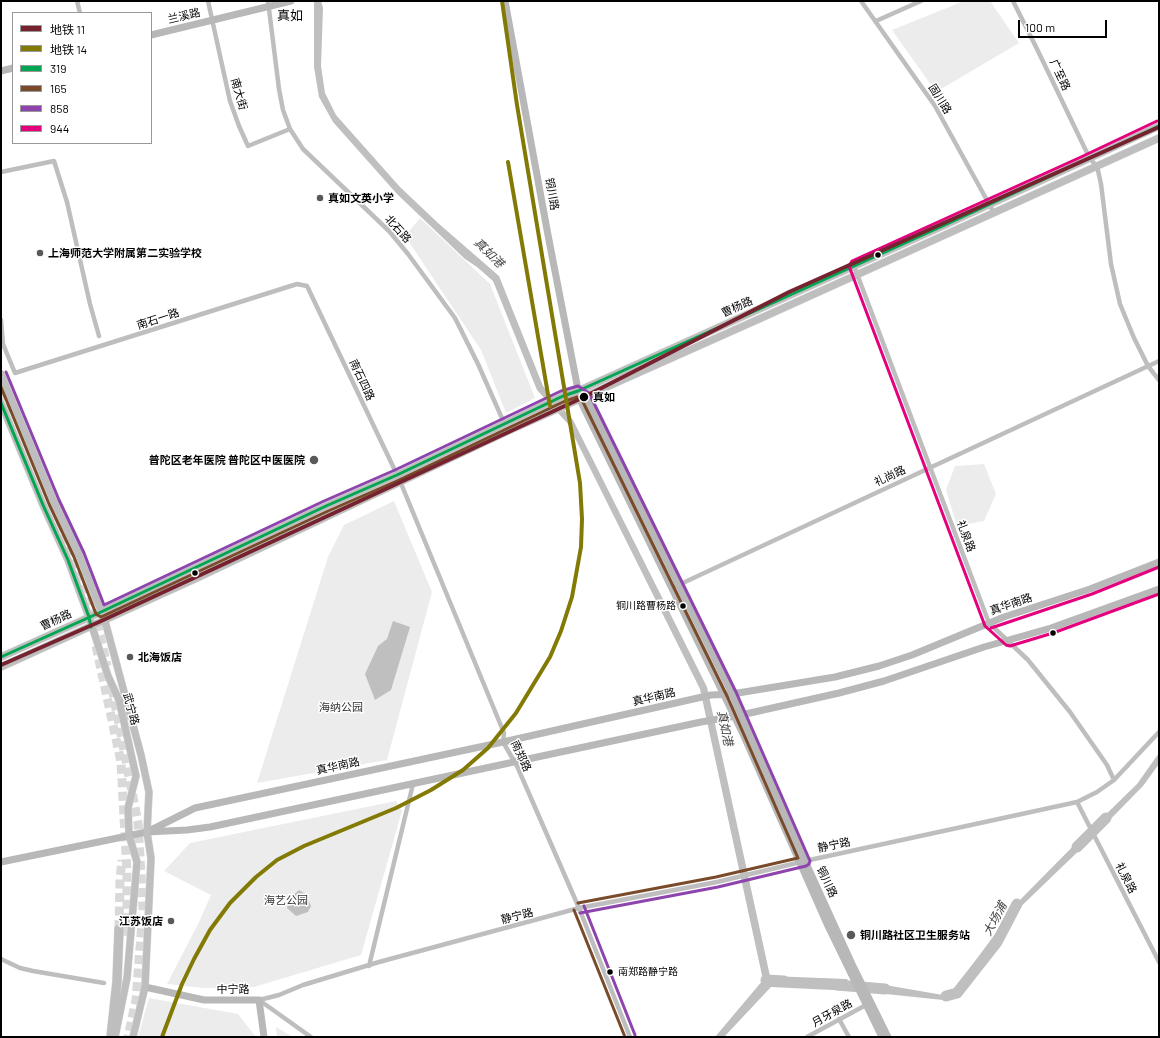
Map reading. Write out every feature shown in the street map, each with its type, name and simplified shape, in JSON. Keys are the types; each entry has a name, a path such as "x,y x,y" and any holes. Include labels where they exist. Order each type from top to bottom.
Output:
{"highway":[{"path":"111,1037 117,981 119,929"}],"main road":[{"name":"兰溪路","path":"152,35 268,4 291,1"},
{"name":"铜川路","path":"505,1 578,391 583,398 675,586 732,694 738,716 802,861 864,994 888,1037"},
{"path":"1,71 12,68"},
{"name":"曹杨路","path":"506,428 533,411 563,396 578,391 990,205 1159,126"},
{"name":"曹杨路","path":"1,667 105,621 398,478 506,428 537,418 565,406 1159,138"},
{"name":"武宁路","path":"1,374 51,494 79,555 105,621 149,792 148,832 151,858 145,987 133,1037"},
{"name":"武宁路","path":"1,403 43,505 68,560 89,617 108,676 118,700 136,776 128,808 129,835 137,862 127,978 115,1037"},
{"name":"曹杨路","path":"1,657 101,612 326,506 398,478"},
{"name":"真华南路","path":"148,832 195,808 504,742 711,695 732,694 835,677 879,666 912,655 989,623 1090,589 1159,562"},
{"name":"铜川路","path":"675,586 723,695 738,716"},
{"name":"真华南路","path":"1,862 129,835 210,827 701,722 738,716 839,693 884,681 984,647 1051,628 1159,588"},
{"name":"中宁路","path":"145,987 204,1000 259,1000"},
{"name":"铜川路","path":"864,994 866,1005 882,1037"},
{"path":"259,1000 264,1037"}],"street":[{"path":"77,1 80,12"},
{"name":"南大街","path":"208,1 230,101 248,146 290,129"},
{"name":"固川路","path":"861,1 935,106 994,213"},
{"path":"876,22 921,1"},
{"name":"广至路","path":"1012,1 1090,159"},
{"name":"北石路","path":"268,4 280,96 290,129 303,149 389,231 408,254 455,318 478,364 506,428"},
{"path":"1090,159 1097,166 1101,184 1111,264 1120,304 1134,338 1148,366 1159,380"},
{"path":"1,172 54,162 67,202 90,304 99,336"},
{"name":"礼泉路","path":"854,266 989,623 1028,660 1070,712 1107,765 1114,780"},
{"name":"南石一路","path":"1,320 3,344 15,373 297,284 307,286"},
{"name":"南石四路","path":"307,286 398,478"},
{"name":"礼尚路","path":"675,586 1159,361"},
{"name":"南郑路","path":"398,478 504,733 504,742 579,908 630,1037"},
{"name":"静宁路","path":"259,1000 279,995 303,985 369,966 579,908 717,882 802,861 1077,802 1097,792 1114,780 1159,732"},
{"path":"369,966 413,784"},
{"name":"礼泉路","path":"1077,802 1159,962"},
{"path":"1,959 20,968 104,983"},
{"name":"中宁路","path":"259,1000 311,1037"},
{"name":"月牙泉路","path":"807,1037 866,1005"},
{"path":"839,1019 849,1037"}],"green space":[{"path":"964,1 990,1 1019,43 936,92 892,30"},
{"path":"420,218 490,284 535,398 506,413 481,350 405,236"},
{"path":"984,464 996,494 984,521 957,526 946,490 955,466"},
{"name":"海纳公园","path":"394,501 432,592 387,760 257,783 328,557 344,525"},
{"name":"海艺公园","path":"396,801 402,811 361,955 254,987 204,988 167,984 199,922 211,895 164,871 190,843"},
{"path":"149,998 238,1014 256,1037 138,1037"},
{"path":"276,1027 293,1037 277,1037"}],"shaded area":[{"path":"314,1 321,1 323,8 321,66 325,93 336,115 400,187 438,223 499,276 543,386 573,420 707,687 770,976 847,979 853,991 771,987 724,1037 715,1037 763,980 700,689 568,424 537,390 493,281 465,259 397,194 333,122 319,97 314,67"},
{"path":"393,621 410,627 391,690 375,700 365,674 378,646 387,639"},
{"path":"1159,753 1159,764 1143,786 1098,832 1095,825 1137,784"},
{"path":"1086,833 1090,840 1010,917 997,942 957,993 943,1000 886,994 872,988 870,984 885,985 943,995 955,989 1019,901"},
{"path":"299,890 306,894 311,906 308,912 296,916 287,908 291,897"}],"waterway":[{"name":"大场浦","path":"1077,847 1106,818"},
{"name":"大场浦","path":"946,996 957,993 997,942 1017,904"},
{"name":"大场浦","path":"766,980 784,981"},
{"name":"大场浦","path":"837,985 885,989"}],"tunnel":[{"path":"1,392 9,414"},
{"path":"60,521 92,599 107,666"},
{"path":"96,646 121,762 127,872 127,937"},
{"path":"112,688 138,823 143,909 136,1000 128,1037"},
{"path":"119,929 122,860"}],"metro line":[{"name":"14","path":"162,1037 182,984 194,959 210,930 230,903 256,877 277,860 304,846 396,808 431,790 463,770 488,748 516,713 550,657 561,631 572,597 581,547 582,519 580,483 517,105 502,1"},
{"name":"11","path":"1,665 99,622 584,397 789,292 1159,127"},
{"name":"14","path":"508,162 550,406"}],"transit line":[{"name":"944","path":"1157,121 852,261 849,266 985,626 1006,645 1010,646 1053,633 1159,594"},
{"name":"319","path":"1,657 101,612 326,506 397,475 563,396 578,391 947,224 1159,126"},
{"name":"858","path":"6,372 59,500 84,553 104,605 561,391 578,386 589,393 736,692 810,861 806,866 718,887 580,913"},
{"name":"165","path":"1,387 49,504 74,557 96,614 101,617 328,511 399,480 565,401 577,397 582,400 727,696 798,858 716,877 578,903"},
{"name":"319","path":"1,403 43,505 68,560 89,617 91,627"},
{"name":"944","path":"991,628 1092,594 1159,567"},
{"name":"858","path":"584,906 635,1035"},
{"name":"165","path":"574,910 625,1037"}],"place":[{"name":"真如文英小学","path":"320,198"},
{"name":"上海师范大学附属第二实验学校","path":"40,253"},
{"name":"真如","path":"584,397"},
{"name":"普陀区老年医院 普陀区中医医院","path":"314,460"},
{"name":"铜川路曹杨路","path":"683,606"},
{"name":"北海饭店","path":"130,657"},
{"name":"江苏饭店","path":"171,921"},
{"name":"铜川路社区卫生服务站","path":"851,935"},
{"name":"南郑路静宁路","path":"610,972"}],"district":[{"name":"真如","path":"290,16"}],"water label":[{"name":"真如港","path":"489,253"},
{"name":"真如港","path":"725,728"}]}
